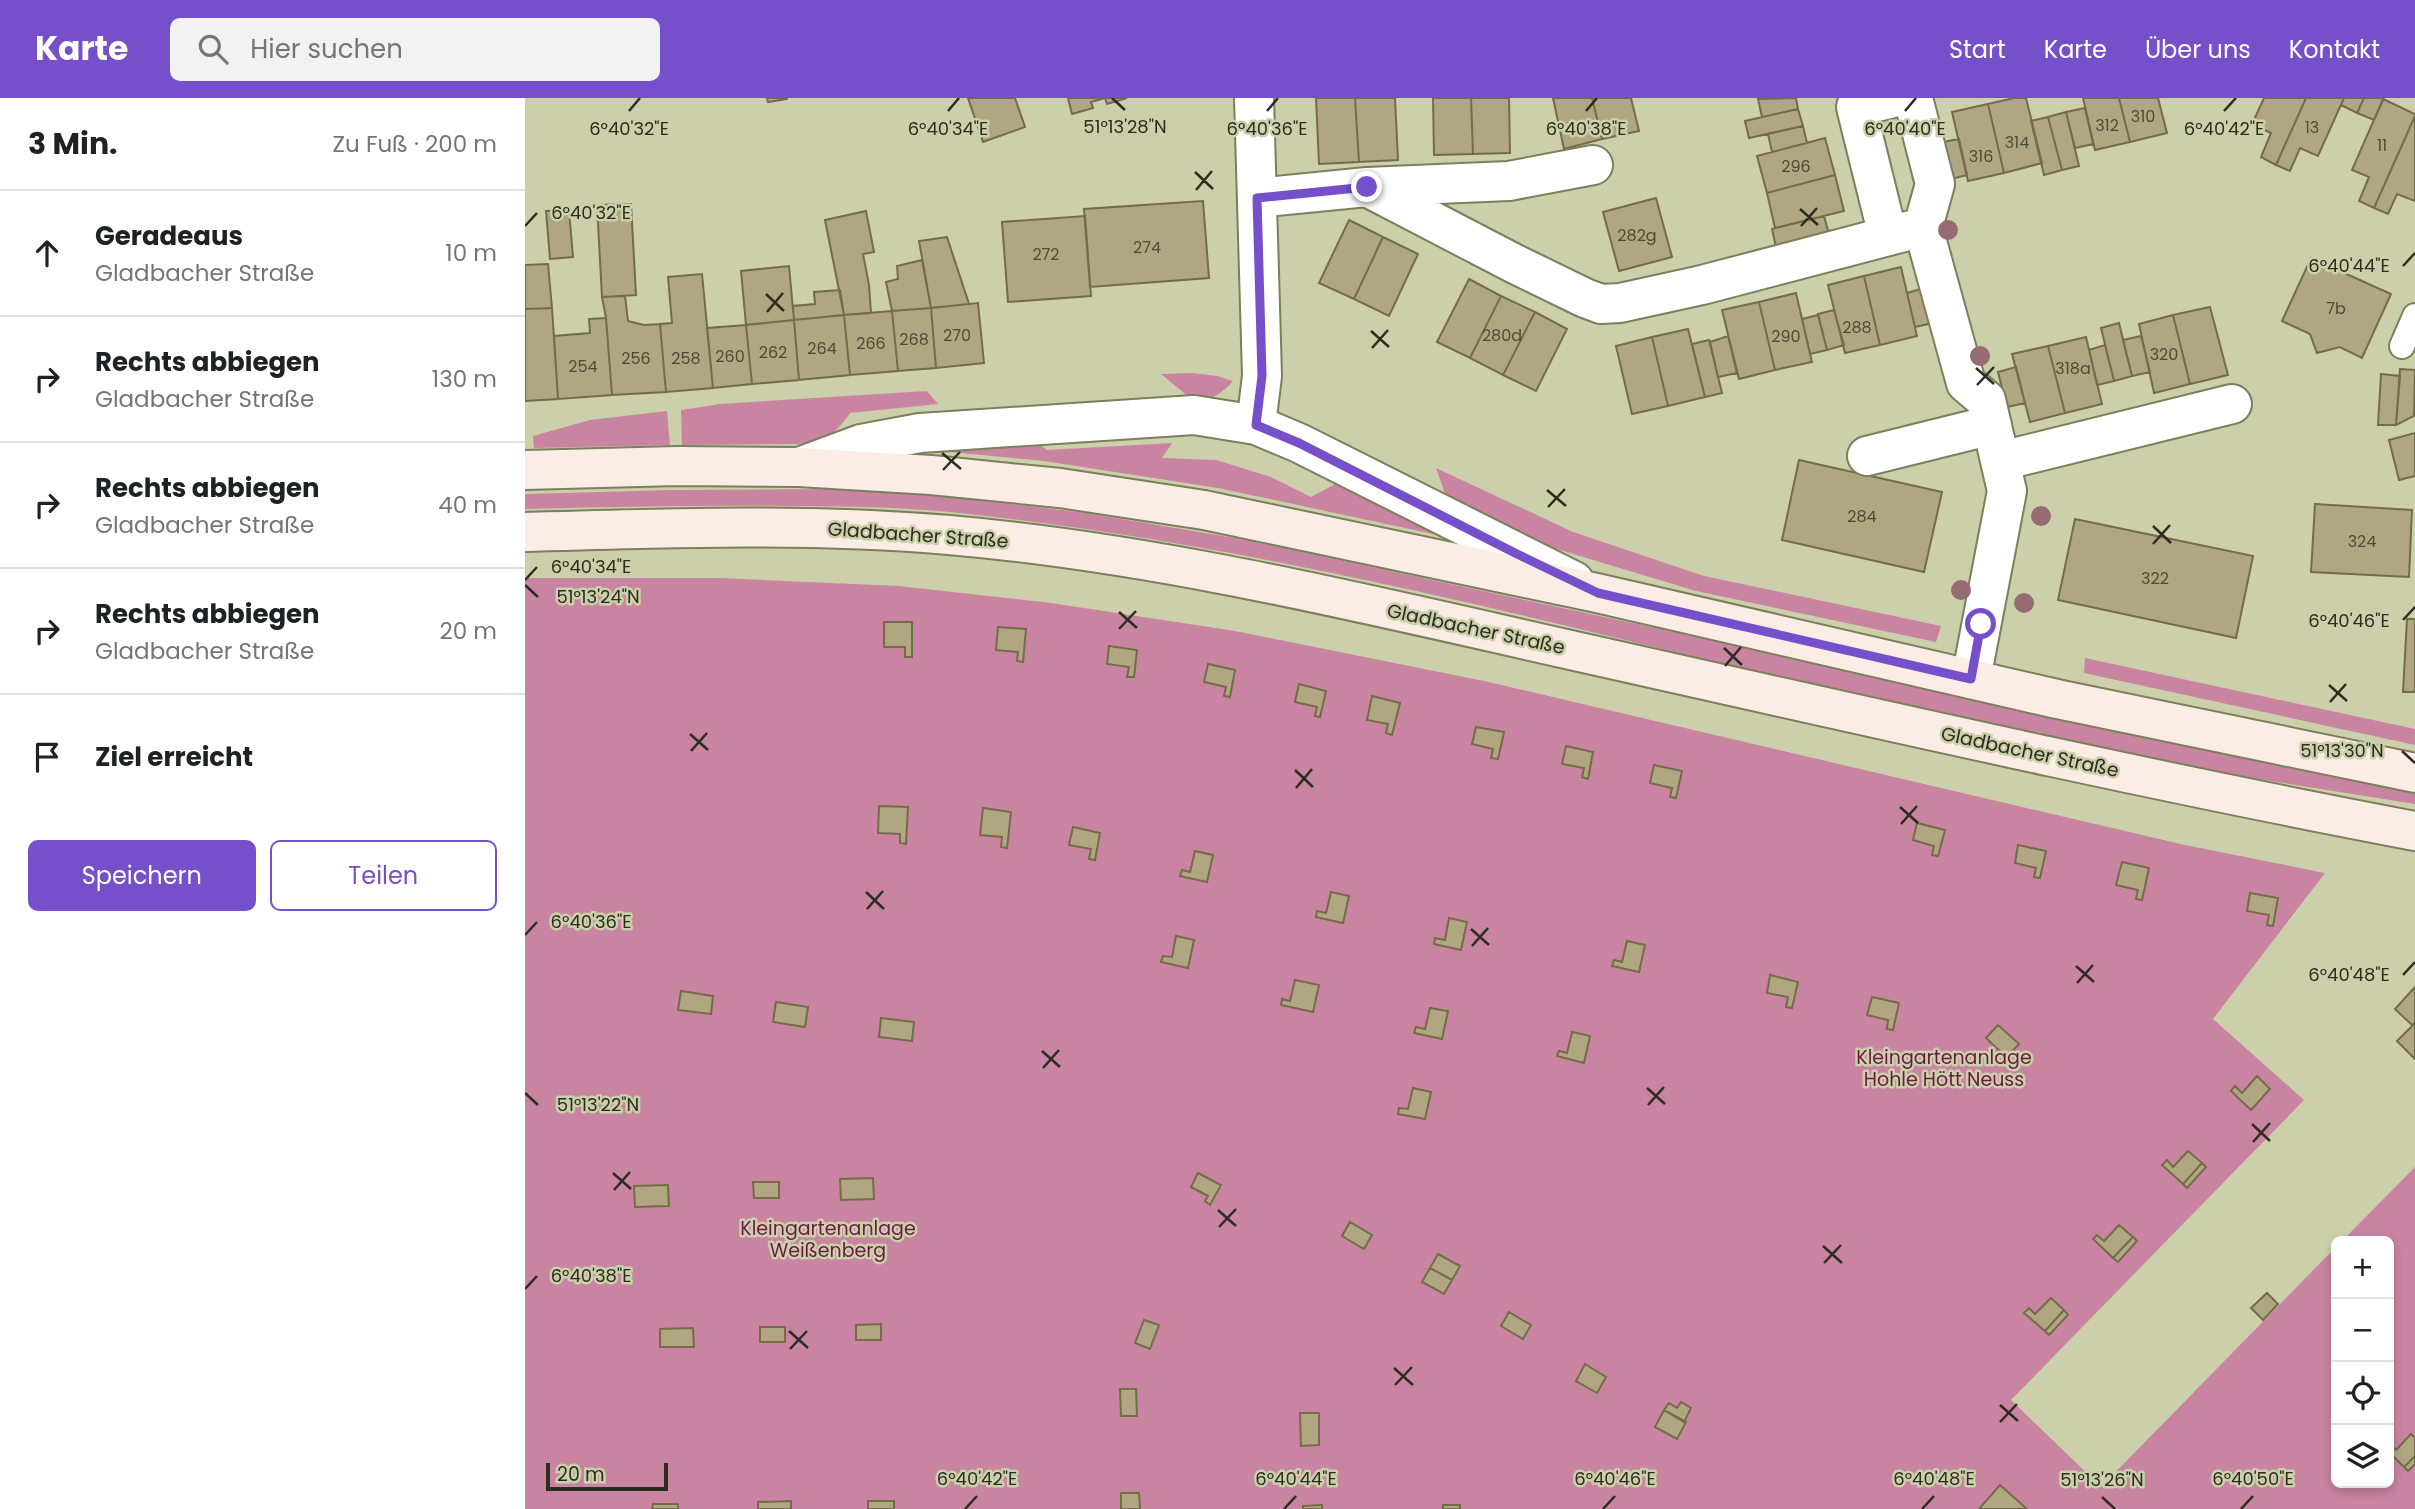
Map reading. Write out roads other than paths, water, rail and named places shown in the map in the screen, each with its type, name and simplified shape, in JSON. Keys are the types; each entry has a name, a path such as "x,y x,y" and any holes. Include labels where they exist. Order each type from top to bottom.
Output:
{"main road":[{"path":"525,470 677,466 799,467 931,475 1060,488 1191,508 1598,593 1971,679 2415,773"},
{"name":"Gladbacher Straße","path":"525,532 706,527 827,528 977,538 1059,547 1189,567 2044,755 2415,831"}],"street":[{"path":"1254,98 1262,376 1256,425"},
{"path":"1893,98 1856,107 1966,383 1986,400 2007,491 1971,679"},
{"path":"1367,187 1584,298 1601,304 1620,303 1702,285 1905,231 1935,184 1913,98"},
{"path":"1257,198 1367,187 1510,181 1593,165"},
{"path":"1867,456 1997,443 2232,404"},
{"path":"799,467 861,444 920,433 1194,415 1256,425 1299,443 1598,593"}],"lane":[{"path":"2402,346 2415,316"}],"park label":[{"name":"Kleingartenanlage Hohle Hött Neuss","path":"1944,1068"},
{"name":"Kleingartenanlage Weißenberg","path":"828,1239"}]}
